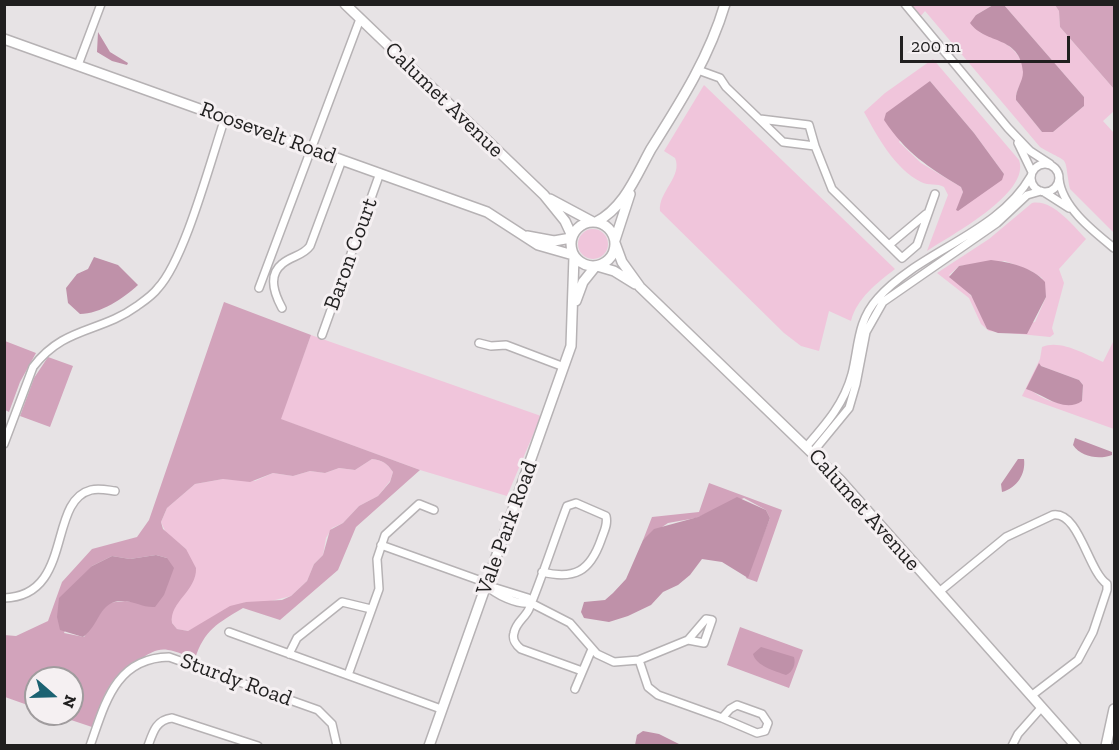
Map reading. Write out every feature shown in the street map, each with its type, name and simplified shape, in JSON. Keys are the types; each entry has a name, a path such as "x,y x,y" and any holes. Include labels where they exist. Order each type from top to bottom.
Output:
{"main road":[{"name":"Calumet Avenue","path":"345,4 544,195 564,219 572,237"},
{"path":"634,179 610,258 596,266 584,264 573,255 572,237 579,227 612,212 634,179 699,70 725,4"},
{"name":"Roosevelt Road","path":"4,39 490,214 538,245 573,255"},
{"name":"Calumet Avenue","path":"544,195 573,213 594,222"},
{"path":"594,222 609,229 615,241"},
{"name":"Roosevelt Road","path":"527,237 558,241 572,237"},
{"name":"Calumet Avenue","path":"615,241 622,262 640,287 840,480 1076,746"},
{"name":"Vale Park Road","path":"429,746 573,337 573,255"},
{"name":"Calumet Avenue","path":"596,266 614,271 640,287"},
{"name":"Vale Park Road","path":"573,309 583,282 596,266"},
{"path":"1106,746 1114,709"}],"street":[{"path":"78,65 101,4"},
{"path":"905,4 1008,128 1030,151 1057,170 1063,197 1114,248"},
{"path":"259,288 360,19"},
{"path":"699,70 720,78 726,87 783,142 815,146"},
{"path":"4,444 33,368 45,352 63,338 122,315 161,285 184,236 225,118"},
{"path":"760,119 809,125 832,189 902,258 917,245 935,194"},
{"path":"1008,128 1029,161 1034,186 1081,217"},
{"path":"282,308 273,291 277,272 282,263 306,252 310,246 342,160"},
{"path":"809,450 839,406 852,374 860,326 878,298 993,216 1020,192 1040,164 1050,164"},
{"name":"Baron Court","path":"322,335 380,173"},
{"path":"809,450 849,408 866,333 883,302 997,223 1023,198 1055,188 1059,179"},
{"path":"890,245 927,213"},
{"path":"479,343 506,345 564,367"},
{"path":"4,598 26,594 45,578 72,506 80,496 93,489 115,491"},
{"path":"542,572 561,576 572,574 587,565 597,552 607,523 606,516 576,503 567,506 542,572 531,603 514,632 516,644 582,670"},
{"path":"348,675 380,585 378,559 381,545 390,528 419,504 434,510"},
{"path":"939,592 1006,537 1053,515 1059,514 1069,519 1096,574 1107,584 1107,590 1093,632 1078,660 1031,696"},
{"path":"381,545 487,584 494,592 556,613 570,623 602,659 614,662 639,660 687,640"},
{"path":"289,654 297,638 342,602 371,609"},
{"path":"229,632 441,709"},
{"path":"575,689 592,649"},
{"name":"Sturdy Road","path":"90,746 116,681 129,670 153,659 169,657 318,710 332,724 337,746"},
{"path":"639,660 648,687 658,695 757,733 765,731 768,723 762,714 737,705 730,708 722,718"},
{"path":"1012,746 1022,729 1041,708"},
{"path":"148,746 157,725 163,720 172,718 258,746"}],"shaded area":[{"path":"909,5 993,5 976,15 981,33 1004,43 1021,60 1023,77 1016,100 1042,132 1053,132 1084,106 1084,97 1004,5 1055,5 1059,11 1060,27 1114,89 1114,111 1103,121 1114,133 1114,233 1070,189 1064,161 1040,147 925,11 920,17"},
{"path":"993,5 1004,5 1084,97 1084,106 1053,132 1042,132 1016,100 1023,72 1021,60 1016,52 977,30 970,23 976,15"},
{"path":"1055,5 1114,5 1114,89 1060,27 1059,11"},
{"path":"98,32 110,52 128,63 127,65 112,61 97,52"},
{"path":"933,59 1019,160 1019,173 1013,186 1001,199 970,224 927,251 948,195 944,187 924,183 903,169 881,141 864,112 885,93","holes":["930,81 974,133 1004,174 957,209 963,192 961,187 921,163 899,142"]},
{"path":"930,81 974,133 1004,174 1002,180 958,211 956,210 963,192 961,187 918,158 892,132 884,120 886,113"},
{"path":"704,85 895,269 863,298 851,321 829,311 819,351 801,346 784,333 660,211 660,204 677,165 675,158 664,151"},
{"path":"1032,203 1040,203 1055,209 1086,239 1059,269 1064,283 1052,328 1054,334 1050,337 989,331 981,324 969,298 937,273 989,239","holes":["1005,261 1042,278 1046,297 1035,322 987,329 975,301 965,288 949,275 959,266"]},
{"path":"593,229 604,233 608,244 604,255 593,259 582,255 578,244 582,233"},
{"path":"94,257 118,265 138,285 111,304 96,311 80,314 68,303 66,288 77,274 88,269"},
{"path":"991,260 1020,266 1045,282 1046,297 1027,334 998,333 987,329 971,295 949,277 959,266"},
{"path":"224,302 311,335 281,419 420,470 356,527 338,570 280,620 243,608 213,628 203,641 195,659 175,651 157,650 148,654 122,672 109,686 92,727 84,724 84,666 24,666 24,704 5,697 4,635 16,636 48,621 62,582 92,549 137,537 149,520","holes":["372,459 379,460 393,472 390,482 378,496 359,506 343,523 330,530 323,555 314,564 307,581 291,596 282,600 246,602 230,606 188,631 177,629 172,623 175,609 192,583 196,568 186,549 163,529 161,522 167,508 195,484 223,479 250,482 273,473 293,476 310,471 325,473 339,468 355,470","156,555 167,558 134,602 107,603 84,637 64,633 92,566 112,556 130,559"]},
{"path":"311,335 541,416 507,496 420,470 280,419"},
{"path":"1114,340 1114,429 1022,396 1040,359 1042,347 1065,346 1103,362","holes":["1041,366 1079,380 1083,385 1082,401 1076,403 1055,402 1042,398 1031,390"]},
{"path":"5,341 36,353 20,382 9,412 5,410"},
{"path":"48,357 73,366 50,427 20,416 34,378"},
{"path":"1039,363 1041,366 1079,380 1083,385 1082,401 1068,405 1061,404 1026,389"},
{"path":"1075,438 1112,452 1112,455 1096,457 1085,455 1073,445"},
{"path":"372,459 384,462 391,469 393,472 390,481 378,496 359,506 343,523 332,528 326,538 323,555 314,564 307,581 291,596 267,602 246,602 188,631 177,629 172,623 171,616 186,549 166,533 161,522 167,508 195,484 223,479 255,481 273,473 293,476 310,471 325,473 339,468 355,470"},
{"path":"1018,459 1024,459 1022,475 1016,484 1002,492 1001,484"},
{"path":"709,483 782,510 757,582 746,578 770,518 766,510 744,498 696,518 668,523 643,540 652,517 699,512"},
{"path":"737,497 766,510 770,518 748,578 722,562 702,559 690,575 678,585 663,592 651,605 609,622 584,618 581,612 584,602 605,600 613,593 626,579 643,540 654,529 698,517"},
{"path":"156,555 167,558 174,568 164,595 155,607 127,601 115,602 104,609 89,632 83,637 60,630 57,617 59,598 92,566 112,556 130,559"},
{"path":"740,627 803,650 789,688 727,665"},
{"path":"761,647 794,657 792,670 786,675 762,665 753,654"},
{"path":"643,731 659,734 681,745 635,745 637,735"}]}
